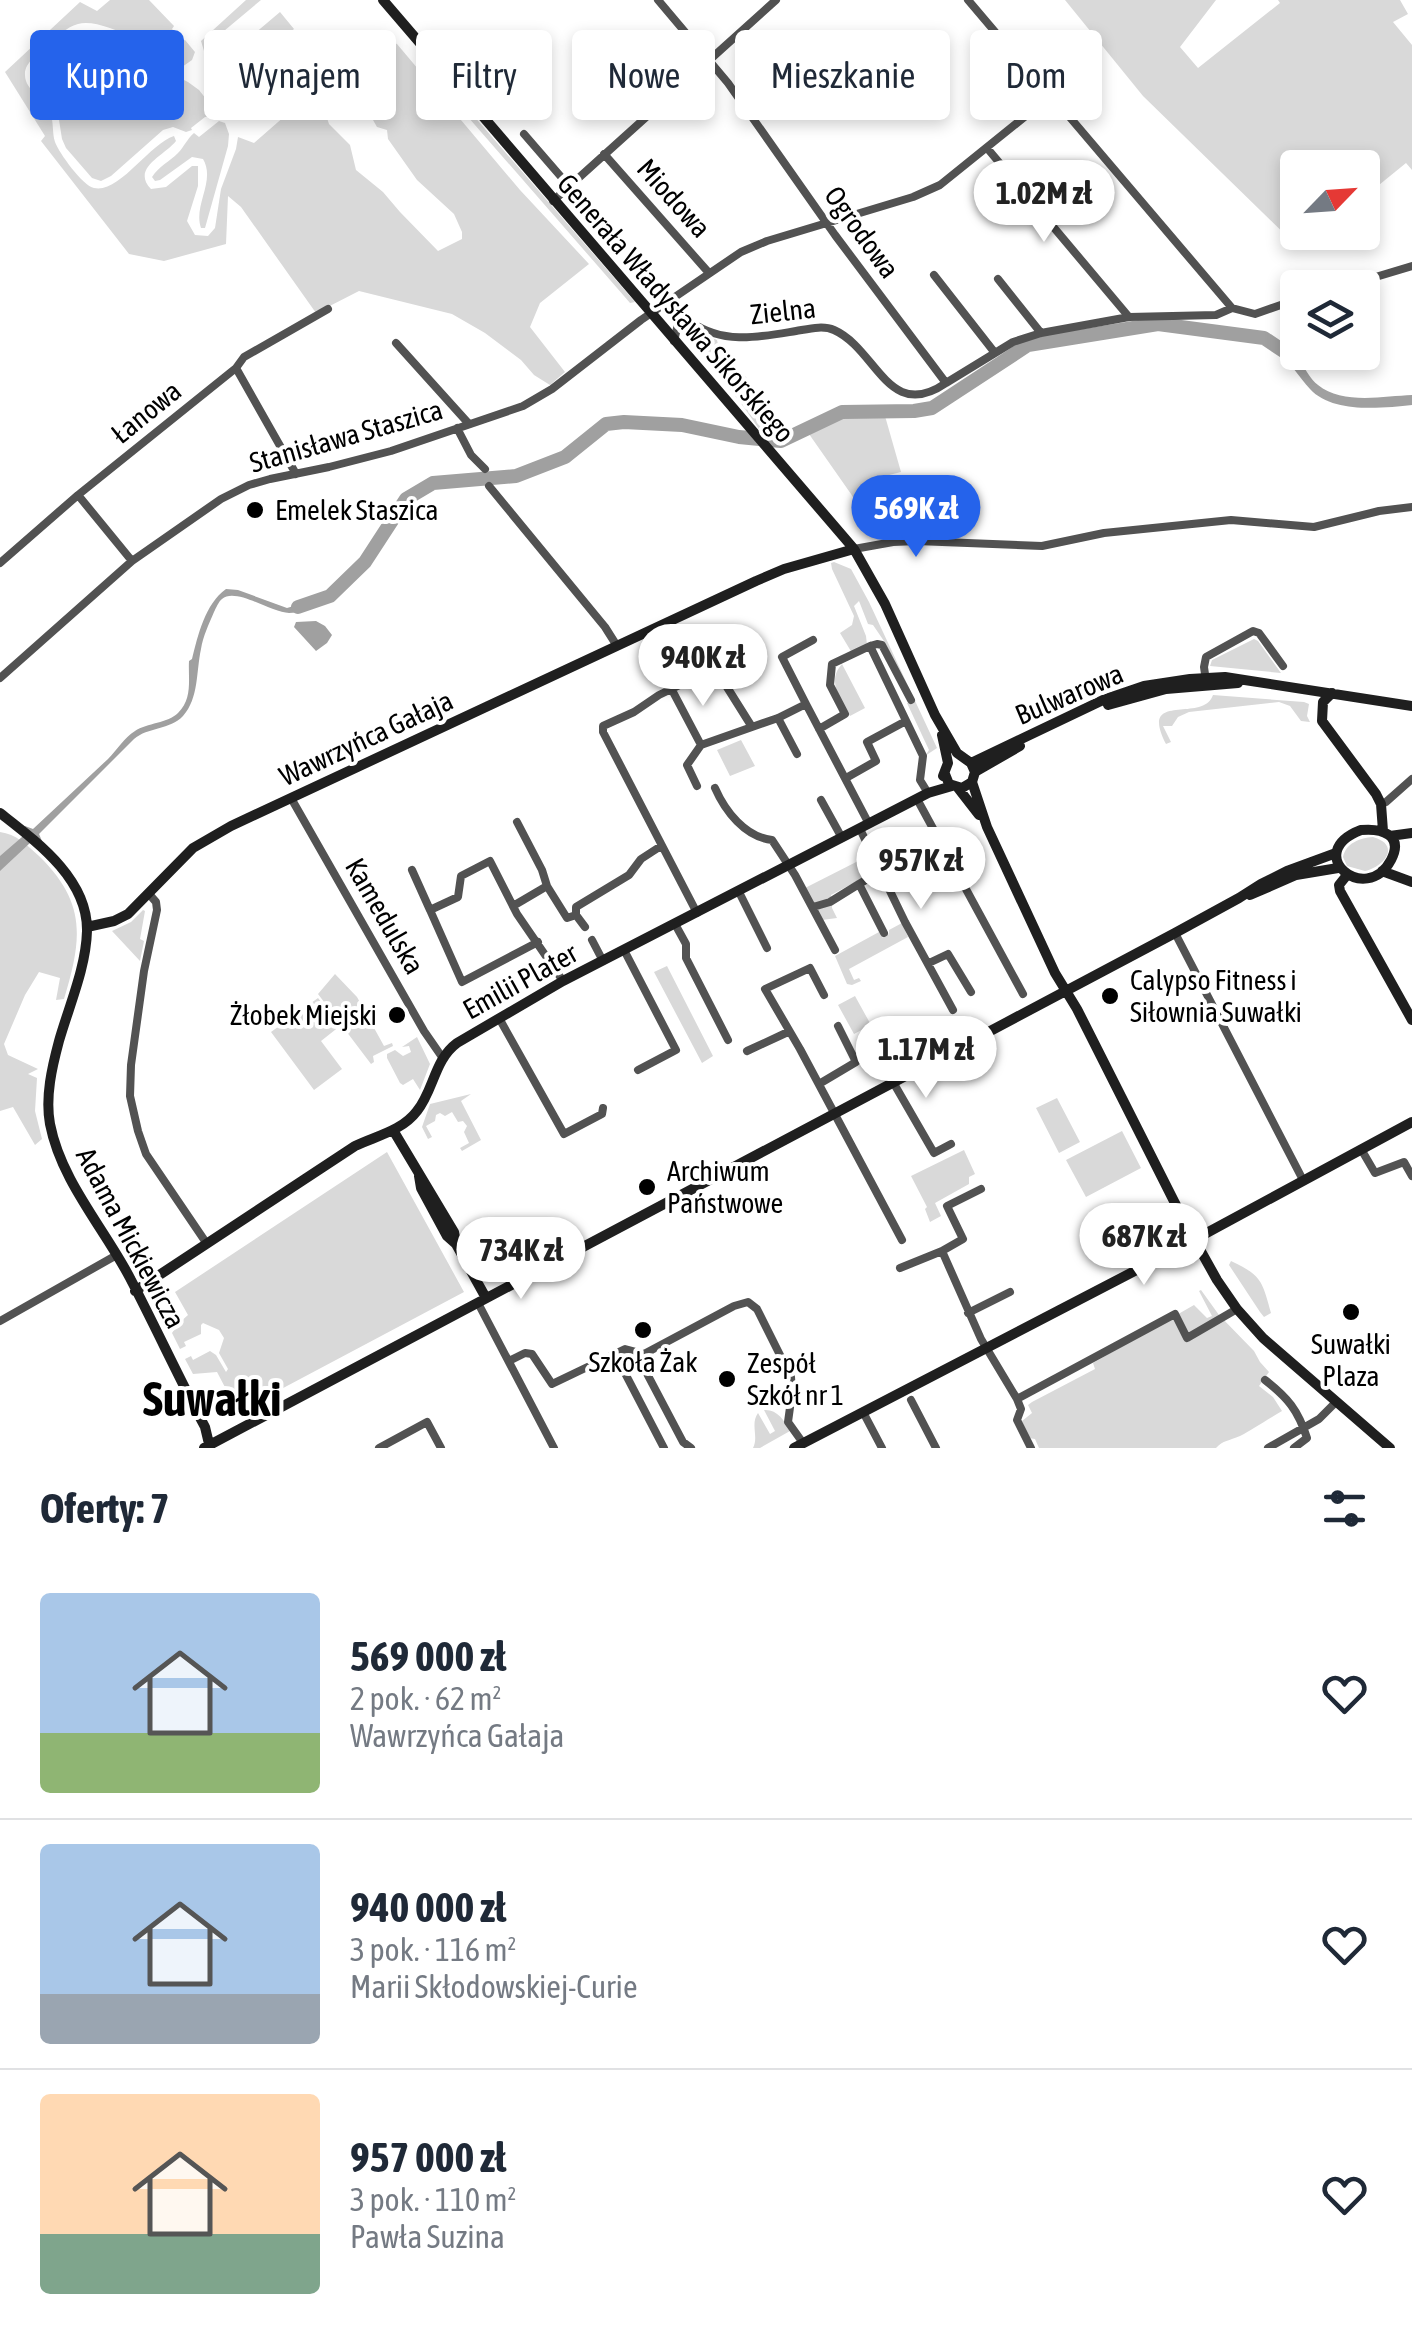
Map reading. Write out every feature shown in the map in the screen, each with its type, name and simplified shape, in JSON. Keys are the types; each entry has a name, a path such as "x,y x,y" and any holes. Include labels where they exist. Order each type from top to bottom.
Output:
{"street":[{"name":"Generała Władysława Sikorskiego","path":"383,0 854,549 935,715 970,769 987,827 1065,990 1194,1240 1237,1309 1263,1338 1390,1448"},
{"name":"Ogrodowa","path":"658,0 684,30"},
{"path":"715,55 776,0"},
{"path":"968,0 994,30"},
{"name":"Ogrodowa","path":"715,66 946,383"},
{"path":"553,201 642,120"},
{"name":"Stanisława Staszica","path":"0,678 132,562 221,498 250,485 391,451 523,406 552,390 651,313 741,252 940,186 1021,120"},
{"path":"1072,120 1232,308 1255,314 1280,305"},
{"path":"524,134 614,238"},
{"path":"987,148 1129,317"},
{"name":"Miodowa","path":"604,154 710,272"},
{"path":"1380,276 1412,266"},
{"name":"Ogrodowa","path":"934,276 995,353"},
{"path":"998,279 1041,332"},
{"name":"Zielna","path":"668,301 692,323 737,339 832,328 899,391 914,396 925,395 946,383"},
{"path":"946,383 1013,342 1041,332 1129,317 1216,315 1232,308"},
{"name":"Łanowa","path":"0,563 244,358 328,310"},
{"path":"674,341 678,324 684,320 692,323"},
{"name":"Stanisława Staszica","path":"396,344 470,424"},
{"path":"236,368 296,474"},
{"path":"457,428 485,469"},
{"path":"489,486 605,626 617,646"},
{"path":"78,495 132,562"},
{"name":"Wawrzyńca Gałaja","path":"87,927 114,922 128,914 205,840 784,570 893,542 1042,546 1104,533 1200,522 1232,520 1314,527 1378,511 1412,508"},
{"path":"1206,681 1206,657 1253,631 1259,633 1283,666"},
{"path":"813,640 782,658 846,778 881,871 953,1010"},
{"path":"697,913 603,726 715,668 723,657 751,643"},
{"path":"819,729 845,714 830,685 832,664 870,646 882,645 911,700"},
{"path":"870,646 923,756 920,780 928,792"},
{"path":"715,668 752,727"},
{"name":"Bulwarowa","path":"970,769 1108,705 1206,681 1315,690 1412,706"},
{"path":"672,690 700,745"},
{"path":"1238,898 1296,876 1343,871 1365,878 1382,871 1391,860 1381,806 1322,721 1323,702 1315,690"},
{"path":"1323,702 1332,693"},
{"path":"697,786 687,765 700,745 806,704"},
{"name":"Generała Władysława Sikorskiego","path":"935,715 946,769 955,787 987,827"},
{"path":"778,718 797,754"},
{"path":"846,778 876,761 867,742 906,721"},
{"path":"946,769 955,758 970,769"},
{"name":"Emilii Plater","path":"442,1057 457,1043 563,981 917,800 946,769"},
{"name":"Emilii Plater","path":"928,792 966,786 970,769"},
{"path":"1370,829 1381,806 1412,779"},
{"path":"715,788 732,817 762,839 772,840 835,950"},
{"name":"Kamedulska","path":"291,798 442,1057"},
{"path":"822,800 842,838"},
{"path":"917,800 1023,994"},
{"path":"0,814 66,872 80,900 87,927"},
{"path":"517,822 567,918 576,915"},
{"path":"208,1447 1261,884 1336,853 1353,833 1370,829 1389,838 1412,835"},
{"path":"585,927 576,915 576,907 630,875 641,858 661,846"},
{"path":"1336,853 1343,871 1340,891 1412,1020"},
{"path":"430,910 458,897 461,876 490,861 513,906 563,981"},
{"path":"412,870 462,982 538,942"},
{"path":"813,906 821,906 881,871"},
{"path":"1382,871 1412,882"},
{"path":"858,884 884,933"},
{"path":"513,906 548,886"},
{"path":"868,902 890,890"},
{"path":"738,892 767,948"},
{"path":"150,894 156,910 144,971 130,1096 146,1154 207,1244"},
{"path":"676,924 686,944 686,958 728,1040"},
{"name":"Adama Mickiewicza","path":"87,927 80,970 54,1059 49,1113 55,1141 206,1427 208,1447"},
{"path":"1175,933 1303,1180"},
{"path":"592,940 603,961"},
{"path":"624,950 676,1050 638,1070"},
{"path":"929,962 948,954 972,992"},
{"path":"824,996 810,968 765,989 902,1240"},
{"path":"499,1018 564,1134 603,1113 603,1108"},
{"path":"819,1084 856,1062 838,1026"},
{"path":"747,1052 788,1032"},
{"path":"135,1290 357,1145 394,1130 414,1115 442,1057"},
{"path":"894,1082 934,1153 951,1144"},
{"path":"508,1361 525,1352 532,1354 552,1384 628,1349 644,1354 737,1304 752,1303 791,1378 788,1422 798,1446 1412,1122"},
{"path":"394,1130 454,1232 508,1361 554,1448"},
{"path":"1361,1149 1374,1173 1404,1162 1412,1176"},
{"path":"900,1268 963,1239 948,1206 981,1188"},
{"path":"942,1251 968,1313 1017,1399 1021,1409 1017,1420 1030,1448"},
{"path":"0,1321 116,1256"},
{"path":"968,1313 1010,1292"},
{"path":"1017,1399 1175,1314 1186,1338 1237,1309"},
{"path":"615,1354 664,1448"},
{"path":"644,1354 644,1368 683,1442 691,1448"},
{"path":"1265,1380 1287,1397 1308,1438 1294,1448"},
{"path":"911,1400 936,1448"},
{"path":"1268,1448 1319,1419 1336,1402"},
{"path":"863,1412 882,1448"},
{"path":"379,1448 427,1422 440,1448"}],"shaded area":[{"path":"110,0 149,0 174,26 173,30 113,30 89,23 50,30 80,2 97,11"},
{"path":"246,0 261,0 225,30 213,30"},
{"path":"1065,0 1216,0 1180,47 1198,68 1280,3 1278,0 1400,0 1408,14 1393,22 1412,45 1412,170 1406,163 1380,184 1380,150 1280,150 1280,229 1143,96 1102,46 1102,30 1089,30"},
{"path":"280,12 294,29 293,30 259,30"},
{"path":"185,40 195,52 184,66"},
{"path":"397,44 416,67 416,120 461,120 589,264 540,303 530,327 565,372 550,385 485,333 452,314 359,291 316,313 241,207 228,196 226,244 164,261 129,254 41,141 45,136 35,120 52,120 57,147 72,168 84,182 104,188 174,136 176,141 147,169 146,182 151,189 166,187 192,166 198,166 198,186 187,221 195,235 208,236 215,228 221,189 238,137 254,143 280,120 328,120 350,145 356,170 383,192 438,251 462,239 454,214 417,180 388,139 387,130 377,127 373,120 396,120"},
{"path":"30,49 30,62 25,71 30,87 30,112 5,72"},
{"path":"184,80 204,96 204,118 192,130 163,130 101,181 92,178 62,139 59,120 184,120"},
{"path":"471,120 477,120 635,302 630,303"},
{"path":"219,121 225,123 229,134 228,146 205,228 201,228 199,219 207,176 203,159 192,157 160,180 152,177 194,133 199,137"},
{"path":"707,336 717,340 719,349 729,349 733,364 790,432 771,438 761,432 697,347"},
{"path":"1294,370 1306,370 1318,385 1339,395 1412,395 1412,405 1344,406 1310,389"},
{"path":"839,416 885,416 901,472 873,479 871,495 891,537 879,539 809,434"},
{"path":"834,562 851,569 869,602 937,748 925,756 929,750 907,703 913,700 886,644 873,625 868,624 859,601 854,606 867,645 852,653 840,633 852,625 854,616 832,569"},
{"path":"226,589 287,608 314,600 319,603 289,613 236,596 222,599 205,635 194,693 183,716 134,739 39,834 42,841 30,843 0,871 0,856 22,837 25,826 33,829 131,734 169,719 183,707 189,688 189,661 203,621"},
{"path":"316,621 332,635 316,651 294,627 296,622"},
{"path":"1254,639 1281,673 1210,666 1212,660"},
{"path":"842,664 865,708 850,716 835,684"},
{"path":"1213,695 1304,702 1309,704 1310,722 1301,721 1290,706 1279,702 1189,712 1178,717 1172,726 1163,726 1171,742 1166,744 1160,718 1166,712 1198,707"},
{"path":"741,740 755,766 730,776 717,750"},
{"path":"0,832 21,841 55,873 73,906 76,923 77,940 64,999 56,1000 60,978 39,972 4,1044 8,1055 38,1069 28,1074 37,1078 35,1111 42,1139 35,1145 13,1107 0,1111"},
{"path":"1373,837 1386,845 1384,860 1365,871 1347,866 1343,857 1347,848"},
{"path":"868,856 876,871 831,895 837,918 822,920 805,888"},
{"path":"143,910 140,961 112,931 131,922"},
{"path":"902,923 908,937 849,969 854,980 861,981 847,984 835,956 879,932 883,938"},
{"path":"667,966 713,1056 702,1063 654,972"},
{"path":"335,974 357,997 384,1046 392,1043 393,1046 373,1056 371,1064 318,994"},
{"path":"855,996 871,1025 854,1034 838,1005"},
{"path":"318,998 340,1026 321,1041 342,1069 314,1090 271,1032"},
{"path":"417,1037 430,1064 420,1090 413,1079 400,1083 387,1058 395,1050 403,1056 411,1052 409,1046 402,1047"},
{"path":"471,1094 461,1101 481,1140 462,1151 460,1148 469,1143 464,1132 467,1126 458,1122 452,1112 436,1115 435,1121 426,1126 432,1137 428,1139 422,1127 430,1104"},
{"path":"1057,1098 1080,1142 1059,1153 1036,1108"},
{"path":"1122,1131 1141,1168 1086,1197 1066,1160"},
{"path":"964,1150 975,1174 969,1177 969,1184 935,1203 941,1216 930,1222 911,1176"},
{"path":"387,1152 464,1292 238,1412 217,1372 193,1374 185,1359 191,1356 193,1360 210,1351 226,1372 228,1369 219,1353 224,1338 219,1330 203,1323 201,1334 184,1342 186,1346 180,1349 172,1333 188,1315 175,1292"},
{"path":"1231,1261 1259,1280 1271,1313 1264,1317 1260,1312 1229,1265"},
{"path":"1201,1290 1269,1372 1259,1386 1282,1411 1216,1448 1039,1448 1035,1439 1029,1438 1022,1421 1032,1413 1028,1405 1032,1402 1095,1369 1093,1363 1194,1305 1207,1318 1212,1316"},
{"path":"764,1410 776,1413 790,1431 753,1448 758,1413 770,1434 775,1431"}],"waterway":[{"path":"298,607 330,596 365,562 406,499 433,483 516,476 565,457 606,424 682,425 781,441 842,412 932,408 1028,345 1158,324 1264,338 1280,349"}],"place":[{"name":"Emelek Staszica","path":"255,510"},
{"name":"Calypso Fitness i Siłownia Suwałki","path":"1110,996"},
{"name":"Żłobek Miejski","path":"397,1015"},
{"name":"Archiwum Państwowe","path":"647,1187"},
{"name":"Suwałki Plaza","path":"1351,1312"},
{"name":"Szkoła Żak","path":"643,1330"},
{"name":"Zespół Szkół nr 1","path":"727,1379"}],"district":[{"name":"Suwałki","path":"212,1399"}]}
